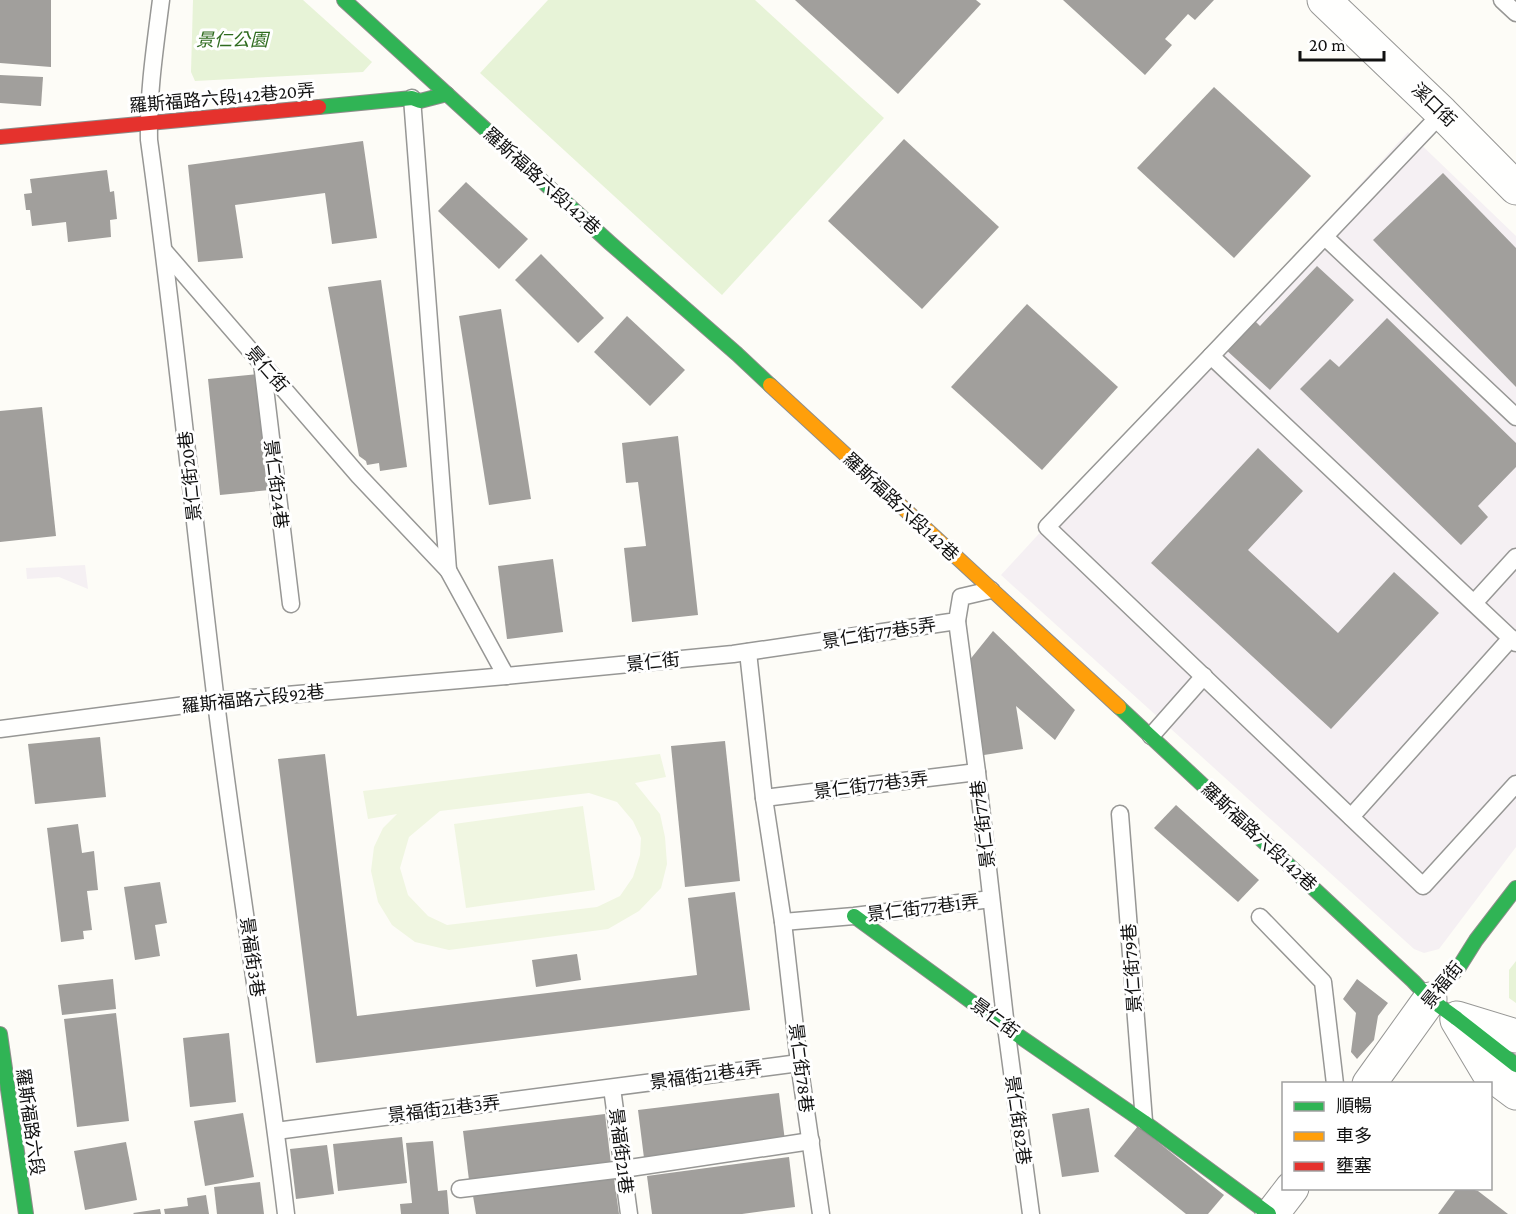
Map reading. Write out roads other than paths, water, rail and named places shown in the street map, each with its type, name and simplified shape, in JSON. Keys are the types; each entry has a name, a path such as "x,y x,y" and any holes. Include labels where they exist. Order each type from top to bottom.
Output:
{"main road":[{"name":"羅斯福路六段142巷","path":"344,0 610,243 737,354 1443,1009"},
{"name":"羅斯福路六段142巷20弄","path":"0,137 412,98 420,101 447,94"},
{"name":"景福街","path":"1443,1009 1459,967 1476,940 1516,888"},
{"name":"景仁街","path":"854,916 1006,1027 1144,1122 1271,1214"},
{"path":"1443,1009 1516,1065"},
{"name":"羅斯福路六段","path":"0,1034 26,1214"}],"street":[{"name":"溪口街","path":"1324,0 1442,112 1516,188"},
{"name":"羅斯福路六段142巷","path":"1443,1009 1516,1036"},
{"name":"羅斯福路六段142巷","path":"1443,1009 1488,1072 1516,1093"},
{"name":"景福街","path":"1370,1082 1443,1009"},
{"path":"1271,1214 1290,1190"}],"lane":[{"path":"161,0 151,82 149,140 165,252"},
{"path":"1502,0 1516,13"},
{"path":"412,98 448,570"},
{"path":"1442,112 1047,527 1422,886 1516,784"},
{"path":"1324,237 1516,417"},
{"name":"景仁街","path":"165,252 359,476 448,570 506,676 748,652"},
{"name":"景仁街20巷","path":"165,252 216,701"},
{"path":"1211,357 1514,640 1351,818"},
{"name":"景仁街24巷","path":"262,363 291,604"},
{"path":"1474,603 1516,557"},
{"name":"景仁街77巷5弄","path":"748,652 957,621 961,597 990,590"},
{"name":"景仁街77巷","path":"957,621 1006,1027"},
{"path":"748,652 764,798 783,922 854,916"},
{"name":"羅斯福路六段92巷","path":"0,729 216,701 506,676"},
{"path":"1151,736 1204,676"},
{"name":"景福街3巷","path":"216,701 286,1214"},
{"name":"景仁街77巷3弄","path":"764,798 977,772"},
{"name":"景仁街79巷","path":"1120,814 1144,1122"},
{"name":"景仁街77巷1弄","path":"854,916 991,899"},
{"path":"1260,917 1323,982 1335,1082"},
{"name":"景仁街78巷","path":"783,922 821,1214"},
{"name":"景仁街82巷","path":"1006,1027 1031,1214"},
{"name":"景福街21巷4弄","path":"612,1088 800,1063"},
{"name":"景福街21巷3弄","path":"276,1131 612,1088"},
{"name":"景福街21巷","path":"612,1088 629,1214"},
{"path":"460,1189 623,1169 811,1141"}],"park label":[{"name":"景仁公園","path":"232,40"}]}
